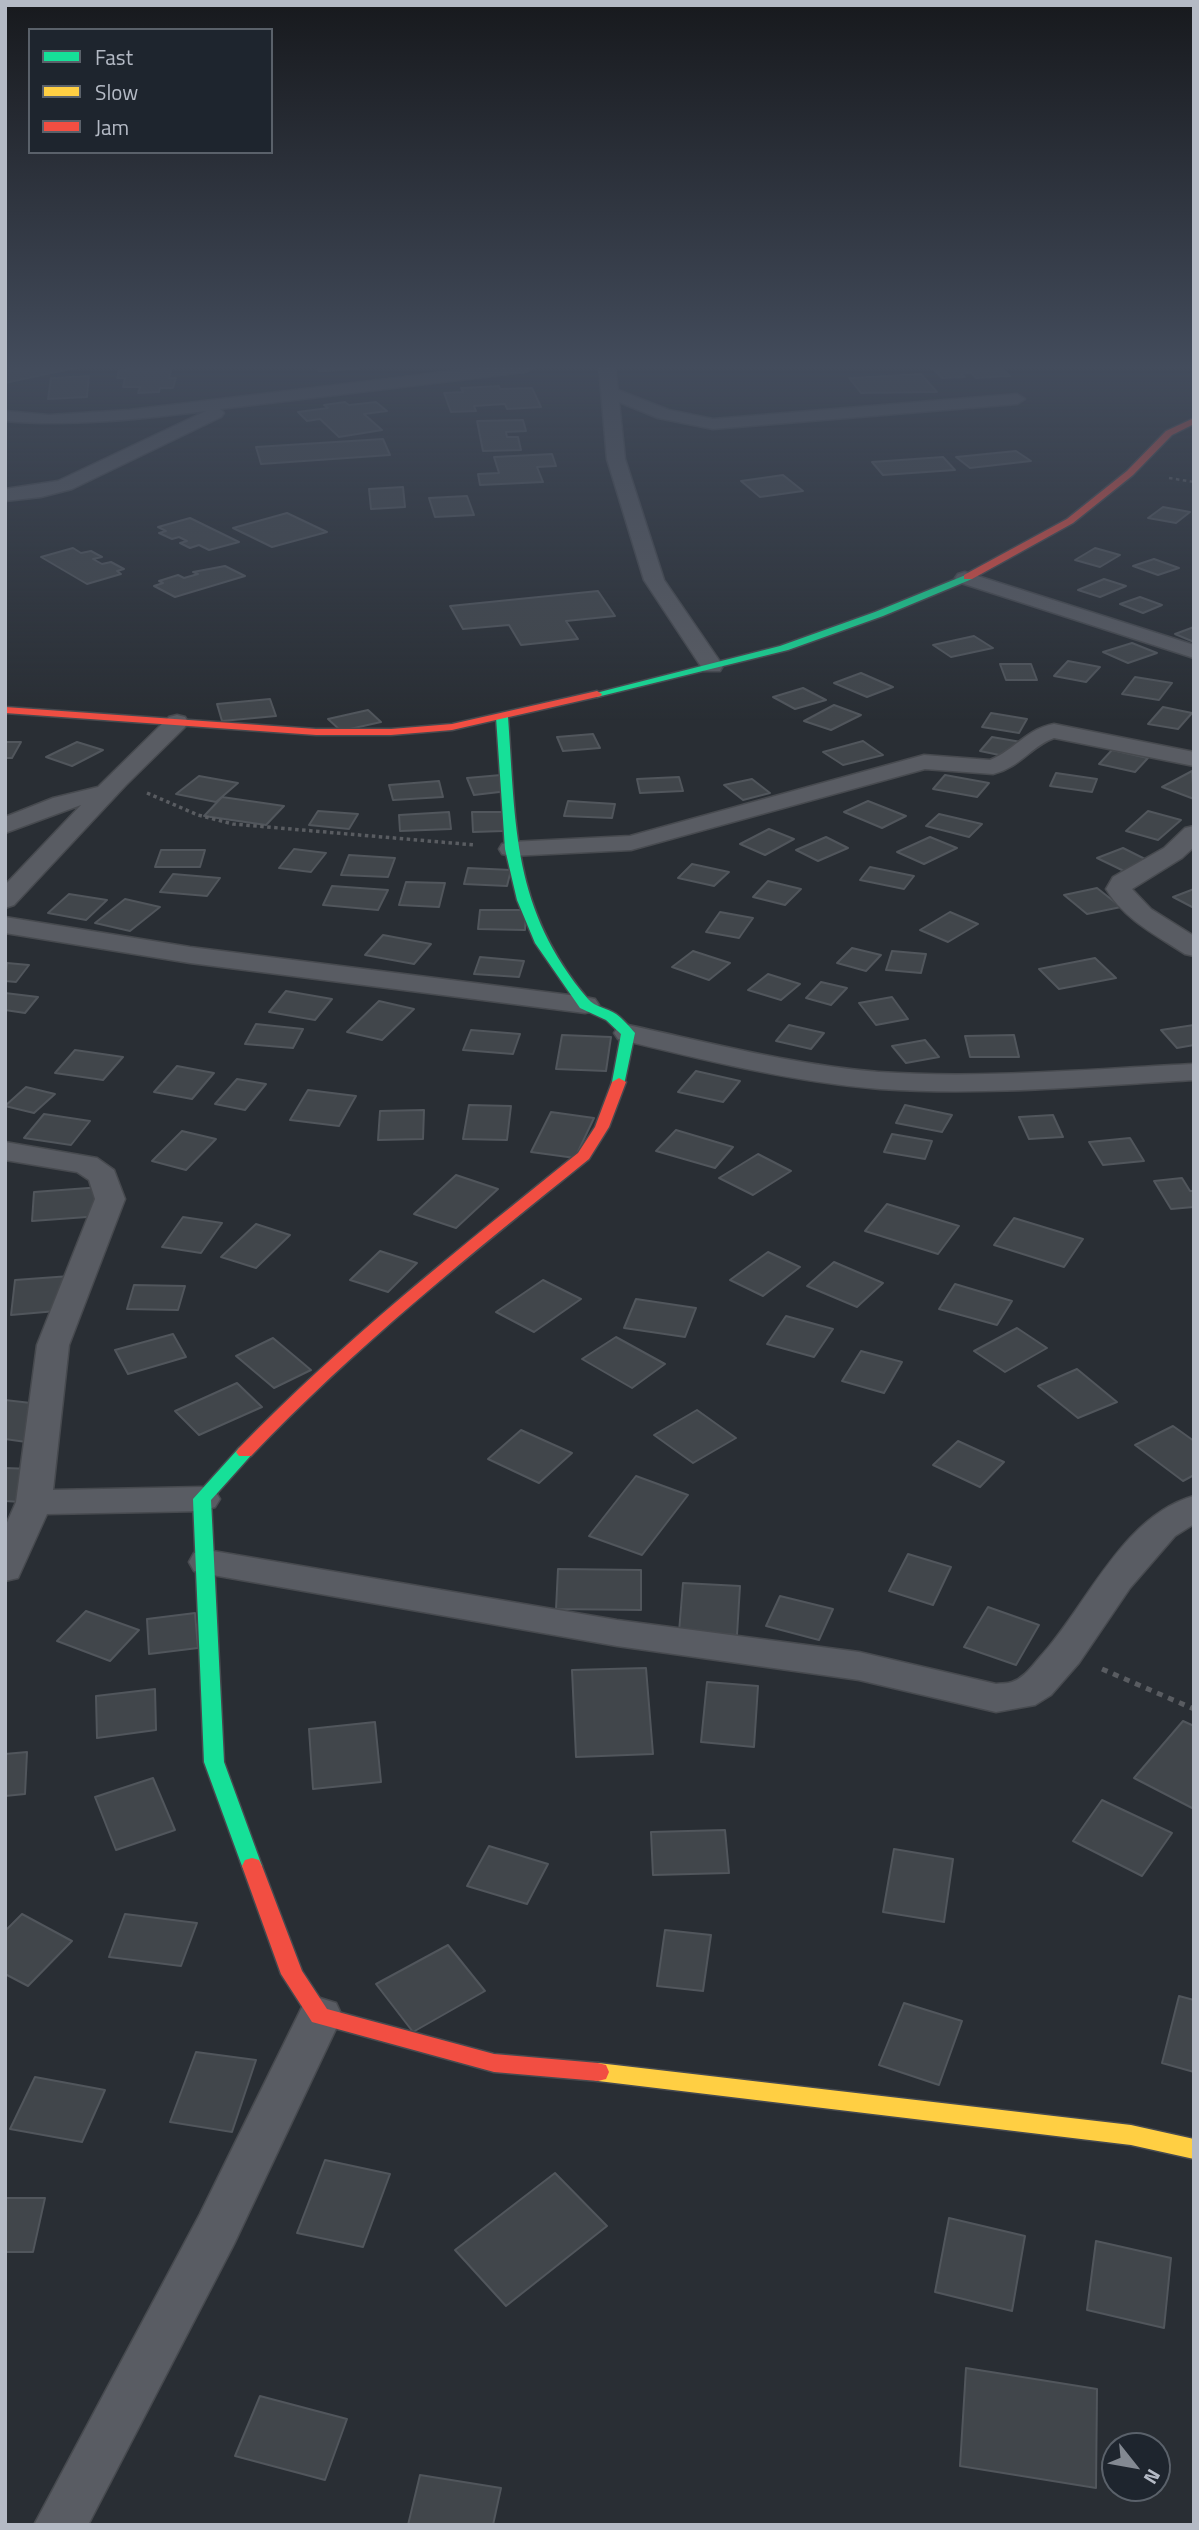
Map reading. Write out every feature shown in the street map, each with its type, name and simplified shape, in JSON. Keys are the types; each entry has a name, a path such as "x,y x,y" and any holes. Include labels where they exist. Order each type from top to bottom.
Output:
{"street":[{"path":"5,495 65,485"},
{"path":"624,485 654,580 712,666"},
{"path":"5,710 316,732 378,732 452,727 502,718 784,648 879,614 965,578 1070,521 1115,485"},
{"path":"965,578 1194,652"},
{"path":"502,718 511,849 523,900 542,943 585,1005"},
{"path":"5,900 112,786 177,722"},
{"path":"511,849 631,843 924,762 993,767 1008,761 1043,733 1054,731 1194,759"},
{"path":"5,826 112,786"},
{"path":"1194,833 1173,853 1122,881 1119,889 1123,897 1143,914 1194,948"},
{"path":"5,925 190,955 585,1005 611,1017 628,1033 790,1067 877,1080 942,1083 1194,1072"},
{"path":"34,1502 202,1499 290,1403 377,1323 584,1156 603,1131 613,1105 625,1069 628,1033"},
{"path":"5,1151 86,1164 103,1176 110,1199 53,1345 34,1502 5,1569"},
{"path":"202,1499 207,1562 214,1762 292,1974 320,2016 494,2063 661,2078 1131,2135 1194,2149"},
{"path":"207,1562 617,1633 859,1666 996,1698 1021,1695 1037,1685 1066,1653 1116,1579 1162,1527 1194,1508"},
{"path":"60,2525 217,2229 320,2016"}],"path":[{"path":"112,786 233,824 511,849"},
{"path":"1066,1653 1194,1709"}],"building":[{"path":"746,485 796,485 803,491 760,497"},
{"path":"403,487 405,507 371,509 369,489"},
{"path":"467,496 474,515 435,517 429,498"},
{"path":"1163,507 1190,512 1176,523 1148,518"},
{"path":"287,513 327,532 272,547 233,528"},
{"path":"190,518 239,542 209,550 199,545 190,548 180,543 187,541 179,537 172,539 159,533 166,531 158,527"},
{"path":"73,548 81,553 91,551 102,557 93,559 102,564 111,562 124,569 117,571 121,574 87,584 41,557"},
{"path":"1095,548 1120,555 1100,567 1075,560"},
{"path":"1154,559 1179,568 1158,575 1133,566"},
{"path":"225,566 245,576 175,597 154,586 163,583 159,581 178,575 184,578 198,574 193,572"},
{"path":"1104,579 1126,586 1100,597 1078,590"},
{"path":"598,591 615,616 566,621 578,639 521,645 509,625 463,629 450,606"},
{"path":"1140,597 1162,605 1143,613 1120,604"},
{"path":"1194,627 1194,642 1175,634"},
{"path":"974,636 993,648 951,657 933,645"},
{"path":"1132,643 1157,653 1128,663 1103,652"},
{"path":"1068,661 1100,667 1086,682 1054,676"},
{"path":"1000,664 1031,664 1037,680 1006,680"},
{"path":"861,673 893,687 867,697 834,683"},
{"path":"1135,677 1172,683 1159,700 1122,694"},
{"path":"803,688 826,700 795,709 773,697"},
{"path":"270,699 276,716 222,721 217,704"},
{"path":"834,705 861,715 831,730 804,721"},
{"path":"1163,707 1192,713 1178,729 1148,724"},
{"path":"368,710 381,722 341,731 328,719"},
{"path":"991,713 1027,719 1019,733 982,727"},
{"path":"593,734 600,748 563,751 557,737"},
{"path":"992,737 1021,742 1009,757 980,751"},
{"path":"863,741 883,755 843,765 823,752"},
{"path":"5,742 21,742 12,758 5,758"},
{"path":"77,742 103,750 72,766 46,757"},
{"path":"1112,750 1148,758 1135,772 1099,764"},
{"path":"1192,771 1194,799 1162,787"},
{"path":"1056,773 1097,779 1092,792 1050,786"},
{"path":"501,775 508,791 474,795 467,778"},
{"path":"945,775 989,783 977,797 933,789"},
{"path":"199,776 238,783 216,802 176,794"},
{"path":"679,777 683,791 640,793 637,779"},
{"path":"752,779 770,793 743,800 724,785"},
{"path":"439,781 443,797 393,800 389,785"},
{"path":"222,797 284,806 266,825 204,816"},
{"path":"568,801 615,804 612,818 564,816"},
{"path":"868,801 906,816 882,828 844,812"},
{"path":"318,811 358,814 349,829 309,825"},
{"path":"1148,811 1181,820 1158,840 1126,831"},
{"path":"449,812 451,829 400,831 399,815"},
{"path":"472,812 503,812 504,831 473,832"},
{"path":"939,814 982,824 969,837 926,826"},
{"path":"769,829 794,839 765,855 740,844"},
{"path":"826,837 848,848 818,861 796,850"},
{"path":"930,837 957,848 924,864 897,852"},
{"path":"1123,848 1151,862 1126,872 1097,858"},
{"path":"294,849 326,853 311,872 279,868"},
{"path":"161,850 205,850 200,867 155,867"},
{"path":"349,855 395,858 388,877 341,875"},
{"path":"692,864 729,872 714,886 678,878"},
{"path":"870,867 914,876 904,889 860,880"},
{"path":"468,868 511,870 507,886 464,884"},
{"path":"173,874 220,878 207,896 160,892"},
{"path":"768,881 801,889 785,905 753,897"},
{"path":"406,882 445,883 439,907 399,905"},
{"path":"332,886 388,890 378,910 323,905"},
{"path":"1097,888 1121,907 1087,914 1064,895"},
{"path":"1194,889 1194,908 1173,897"},
{"path":"69,894 107,900 86,920 48,913"},
{"path":"125,899 160,907 130,931 95,923"},
{"path":"480,910 526,910 525,930 478,929"},
{"path":"720,912 753,918 739,938 706,932"},
{"path":"950,912 978,924 948,942 920,930"},
{"path":"383,935 431,944 414,964 365,955"},
{"path":"852,948 881,955 866,971 837,963"},
{"path":"693,951 730,963 709,980 672,967"},
{"path":"892,951 926,954 921,973 886,970"},
{"path":"480,957 524,961 519,977 474,974"},
{"path":"1095,958 1116,978 1059,989 1039,969"},
{"path":"7,963 29,965 16,982 5,981"},
{"path":"768,974 800,984 781,1000 748,990"},
{"path":"821,982 847,988 831,1005 806,998"},
{"path":"286,991 332,999 315,1020 269,1012"},
{"path":"5,993 38,997 25,1013 5,1010"},
{"path":"892,997 908,1019 876,1025 859,1003"},
{"path":"379,1001 414,1009 382,1040 347,1032"},
{"path":"256,1024 303,1029 293,1048 245,1044"},
{"path":"789,1025 824,1033 811,1049 776,1041"},
{"path":"1194,1025 1194,1045 1177,1048 1161,1030"},
{"path":"471,1030 520,1034 513,1054 463,1050"},
{"path":"562,1035 611,1037 606,1071 556,1069"},
{"path":"1014,1035 1019,1057 970,1057 965,1036"},
{"path":"925,1040 939,1057 906,1063 892,1046"},
{"path":"75,1050 123,1057 103,1080 55,1073"},
{"path":"177,1066 214,1073 192,1099 154,1092"},
{"path":"696,1071 740,1081 723,1102 678,1092"},
{"path":"237,1079 266,1084 245,1110 215,1104"},
{"path":"26,1087 55,1094 34,1113 5,1106"},
{"path":"308,1090 356,1096 339,1126 290,1120"},
{"path":"469,1105 511,1106 507,1140 463,1139"},
{"path":"905,1105 952,1115 942,1132 896,1123"},
{"path":"424,1110 423,1139 378,1140 380,1111"},
{"path":"551,1112 594,1118 575,1158 531,1152"},
{"path":"44,1114 90,1121 71,1145 24,1138"},
{"path":"1053,1115 1063,1137 1029,1139 1019,1117"},
{"path":"676,1130 733,1147 715,1168 656,1151"},
{"path":"182,1131 216,1139 186,1170 152,1161"},
{"path":"892,1134 932,1141 925,1159 884,1152"},
{"path":"1130,1138 1144,1161 1103,1165 1089,1142"},
{"path":"758,1154 791,1171 753,1195 719,1178"},
{"path":"456,1175 498,1189 456,1228 414,1214"},
{"path":"1182,1178 1190,1191 1194,1191 1194,1207 1171,1209 1154,1181"},
{"path":"102,1187 101,1216 32,1221 34,1192"},
{"path":"887,1204 959,1226 938,1254 865,1231"},
{"path":"183,1217 222,1223 201,1253 162,1247"},
{"path":"1014,1218 1083,1239 1064,1267 994,1245"},
{"path":"256,1224 290,1235 256,1268 221,1257"},
{"path":"380,1251 417,1263 388,1292 350,1280"},
{"path":"768,1252 800,1267 763,1296 730,1280"},
{"path":"834,1262 883,1283 857,1307 807,1286"},
{"path":"70,1276 68,1310 11,1315 15,1280"},
{"path":"543,1280 581,1299 534,1332 496,1312"},
{"path":"955,1284 1012,1301 997,1325 939,1309"},
{"path":"134,1285 185,1286 178,1310 127,1309"},
{"path":"636,1299 696,1308 685,1337 624,1328"},
{"path":"786,1316 833,1329 814,1357 767,1344"},
{"path":"1017,1328 1047,1348 1005,1372 974,1351"},
{"path":"173,1334 186,1357 128,1374 115,1350"},
{"path":"616,1337 665,1364 632,1388 582,1359"},
{"path":"273,1338 311,1370 274,1388 236,1356"},
{"path":"861,1351 902,1362 884,1393 842,1381"},
{"path":"1077,1369 1117,1402 1078,1418 1038,1386"},
{"path":"237,1383 262,1407 199,1435 175,1411"},
{"path":"5,1400 48,1405 26,1442 5,1439"},
{"path":"697,1410 736,1438 693,1463 654,1435"},
{"path":"1173,1426 1194,1441 1194,1475 1183,1481 1135,1445"},
{"path":"521,1430 572,1453 539,1483 488,1459"},
{"path":"958,1441 1004,1462 980,1487 933,1465"},
{"path":"5,1468 32,1469 21,1502 5,1501"},
{"path":"636,1476 688,1495 642,1555 589,1536"},
{"path":"908,1554 951,1567 933,1605 889,1591"},
{"path":"558,1569 641,1570 641,1610 556,1609"},
{"path":"683,1583 740,1586 737,1635 679,1632"},
{"path":"780,1596 833,1609 819,1640 766,1626"},
{"path":"988,1607 1039,1625 1016,1665 964,1647"},
{"path":"86,1611 139,1630 110,1661 57,1641"},
{"path":"195,1613 198,1648 149,1654 147,1619"},
{"path":"646,1668 653,1754 576,1757 572,1670"},
{"path":"707,1682 758,1686 754,1747 701,1742"},
{"path":"155,1689 156,1730 97,1738 96,1696"},
{"path":"1183,1721 1194,1726 1194,1809 1134,1778"},
{"path":"375,1722 381,1782 313,1789 309,1729"},
{"path":"27,1752 25,1794 5,1796 5,1754"},
{"path":"153,1778 175,1830 116,1850 95,1797"},
{"path":"1102,1800 1172,1833 1142,1876 1073,1841"},
{"path":"725,1830 729,1873 653,1875 651,1832"},
{"path":"489,1846 548,1864 527,1904 467,1886"},
{"path":"894,1849 953,1859 944,1922 883,1912"},
{"path":"22,1914 72,1941 28,1986 5,1974 5,1931"},
{"path":"125,1914 197,1923 181,1966 109,1957"},
{"path":"665,1930 711,1935 703,1991 657,1986"},
{"path":"448,1945 485,1991 413,2032 376,1984"},
{"path":"1179,1996 1194,2000 1194,2072 1162,2063"},
{"path":"904,2003 962,2021 939,2085 879,2065"},
{"path":"196,2052 256,2060 232,2132 170,2122"},
{"path":"35,2077 105,2090 82,2142 10,2129"},
{"path":"325,2160 390,2174 363,2247 297,2233"},
{"path":"555,2173 607,2226 506,2306 455,2250"},
{"path":"5,2198 45,2198 33,2252 5,2252"},
{"path":"949,2218 1025,2236 1012,2311 935,2292"},
{"path":"1096,2241 1171,2258 1164,2328 1087,2310"},
{"path":"966,2368 1097,2389 1096,2488 960,2466"},
{"path":"260,2396 347,2419 325,2480 235,2456"},
{"path":"420,2475 501,2488 493,2525 408,2525"}],"traffic: fast":[{"path":"597,694 784,648 879,614 968,577"},
{"path":"502,717 511,849 523,900 542,943 585,1005 611,1017 628,1033 619,1082"},
{"path":"245,1452 202,1499 214,1762 252,1866"}],"traffic: slow":[{"path":"598,2072 1131,2135 1194,2149"}],"traffic: jam":[{"path":"968,577 1070,521 1115,485"},
{"path":"5,710 316,732 391,732 452,727 597,694"},
{"path":"245,1452 284,1411 366,1334 584,1156 602,1127 619,1082"},
{"path":"252,1866 292,1974 320,2016 494,2063 598,2072"}]}
